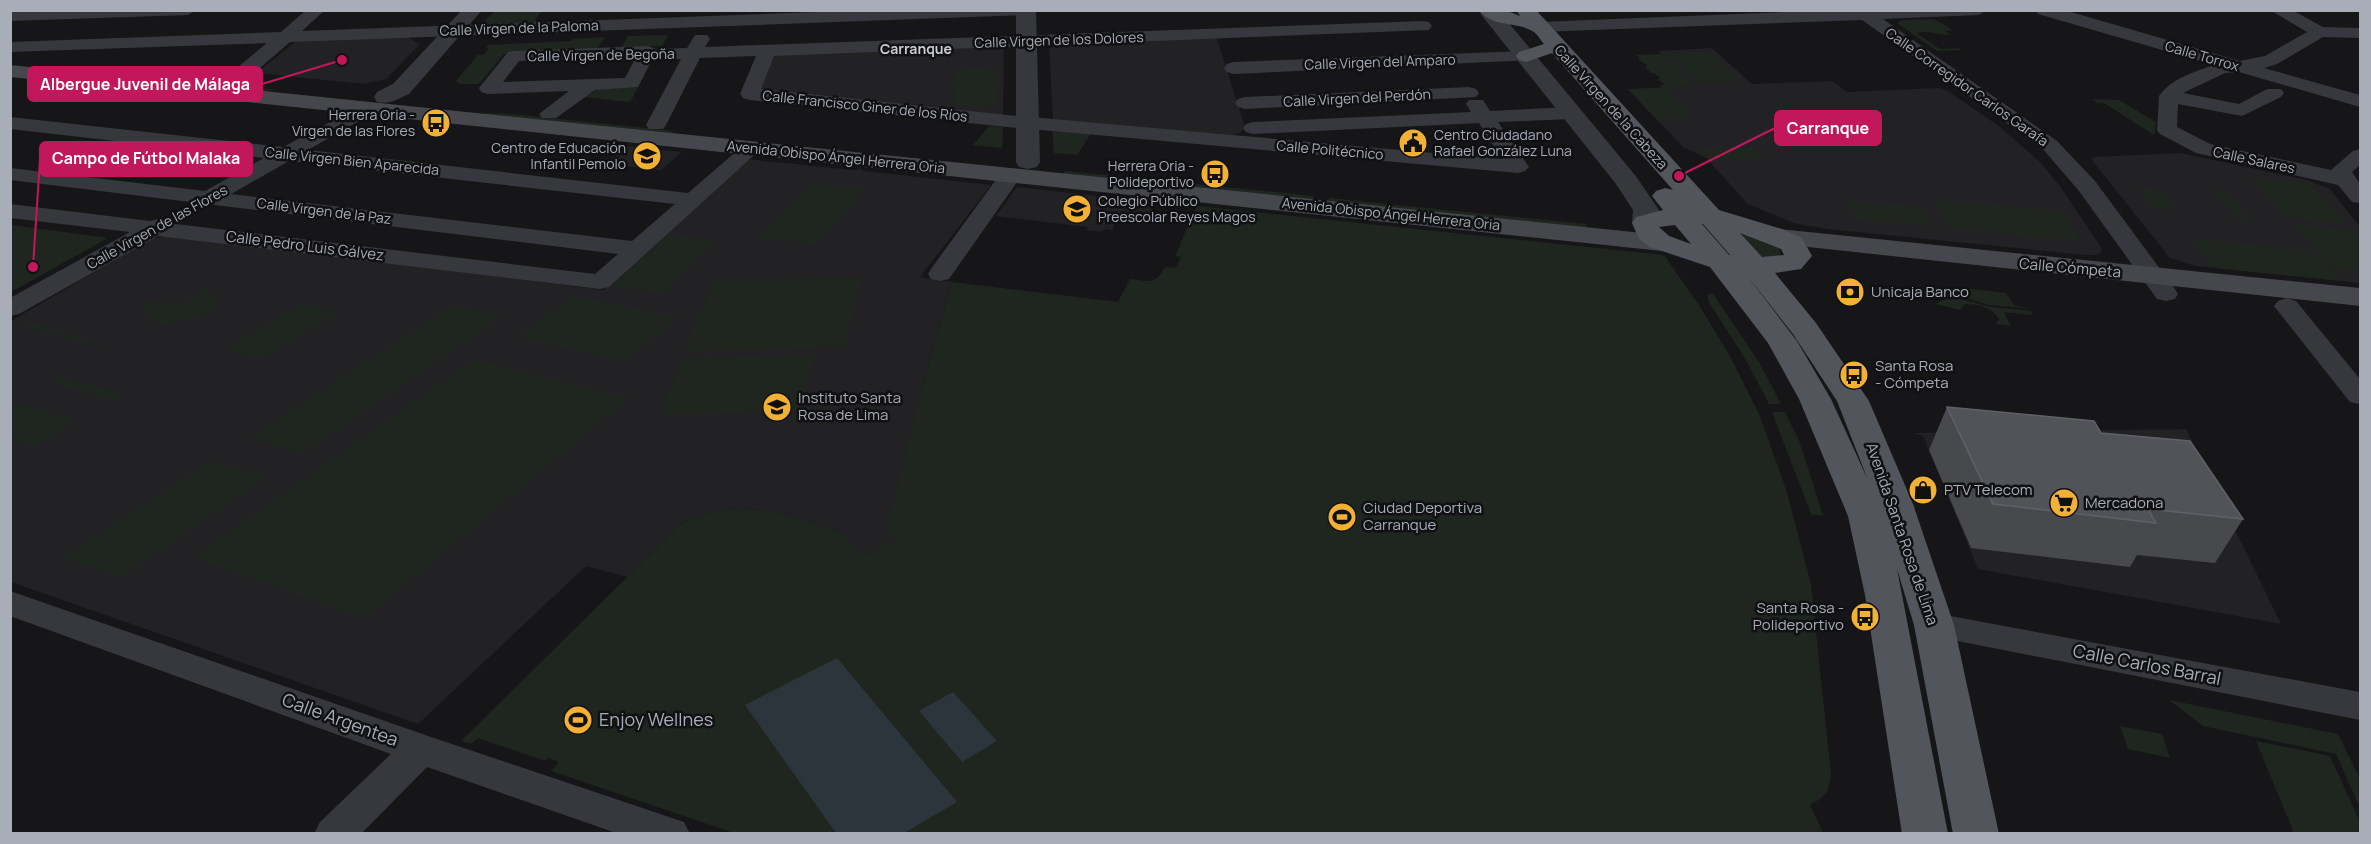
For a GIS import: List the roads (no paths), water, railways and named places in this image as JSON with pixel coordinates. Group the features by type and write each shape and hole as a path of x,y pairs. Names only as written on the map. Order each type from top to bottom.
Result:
{"main road":[{"name":"Calle Virgen de la Cabeza","path":"1521,24 1719,262"},
{"name":"Calle Virgen de la Cabeza","path":"1521,24 1712,216 1755,267"},
{"name":"Avenida Obispo Ángel Herrera Oria","path":"13,70 233,81 386,97 487,98 549,114 1019,169 1654,233"},
{"name":"Avenida Obispo Ángel Herrera Oria","path":"13,70 965,171 1019,169"},
{"path":"366,109 386,97"},
{"path":"1712,216 1779,237 1795,247 1798,256 1791,264 1755,267 1719,262 1654,233 1662,218 1712,216"},
{"name":"Calle Cómpeta","path":"1779,237 2159,284 2288,306 2361,314"},
{"name":"Calle Cómpeta","path":"1791,264 1826,261 1861,262 2361,297"},
{"name":"Avenida Santa Rosa de Lima","path":"1719,262 1741,287 1788,351 1815,399 1866,516 1887,612 1924,834"},
{"name":"Avenida Santa Rosa de Lima","path":"1755,267 1805,329 1853,401 1895,504 1934,625 1976,834"}],"street":[{"path":"10,16 188,10"},
{"path":"233,81 317,10"},
{"path":"386,97 401,88 473,10"},
{"path":"940,274 1019,169 1027,122 1027,10"},
{"name":"Calle Virgen de la Paloma","path":"10,47 625,24 714,16 1027,10"},
{"name":"Calle Politécnico","path":"1027,122 1250,135 1518,167 1413,10"},
{"name":"Calle Virgen del Amparo","path":"1233,68 1446,59 1521,24 1979,10"},
{"name":"Calle Torrox","path":"2044,10 2361,101"},
{"path":"2278,10 2320,32 2361,33"},
{"name":"Calle Corregidor Carlos Garafa","path":"1867,15 2050,145 2087,186 2159,284"},
{"path":"656,125 714,16"},
{"path":"608,53 625,24"},
{"name":"Calle Virgen de la Cabeza","path":"1521,24 1571,113 1640,198 1654,233"},
{"name":"Calle Virgen de los Dolores","path":"694,53 1423,26"},
{"path":"2274,93 2242,110 2169,96 2174,90 2206,73 2271,60 2320,32"},
{"path":"1222,33 1245,103 1250,135 1484,117 1571,113"},
{"name":"Calle Francisco Giner de los Ríos","path":"767,50 750,94 1027,122"},
{"name":"Calle Virgen de Begoña","path":"487,98 514,56 648,51 646,55 694,53"},
{"path":"487,98 516,87 631,83 646,55"},
{"path":"633,78 682,76"},
{"path":"549,114 591,84"},
{"name":"Calle Virgen del Perdón","path":"1245,103 1469,93"},
{"name":"Calle Salares","path":"2169,96 2167,130 2203,149 2354,167"},
{"name":"Calle Virgen de las Flores","path":"10,309 366,109"},
{"name":"Calle Virgen Bien Aparecida","path":"10,123 694,200"},
{"path":"638,249 752,148"},
{"path":"2354,167 2361,197"},
{"name":"Calle Virgen de la Paz","path":"10,174 638,249"},
{"name":"Calle Pedro Luis Gálvez","path":"10,211 600,282 638,249"},
{"path":"2288,306 2361,396"},
{"name":"Calle Argentea","path":"10,603 421,749 670,834"},
{"name":"Calle Carlos Barral","path":"1934,625 2361,706"},
{"path":"334,834 421,749"}],"place":[{"name":"Albergue Juvenil de Málaga","path":"342,60"},
{"name":"Herrera Oria - Virgen de las Flores","path":"436,123"},
{"name":"Centro Ciudadano Rafael González Luna","path":"1413,143"},
{"name":"Centro de Educación Infantil Pemolo","path":"647,156"},
{"name":"Herrera Oria - Polideportivo","path":"1215,174"},
{"name":"Carranque","path":"1679,176"},
{"name":"Colegio Público Preescolar Reyes Magos","path":"1077,209"},
{"name":"Campo de Fútbol Malaka","path":"33,267"},
{"name":"Unicaja Banco","path":"1850,292"},
{"name":"Santa Rosa - Cómpeta","path":"1854,375"},
{"name":"Instituto Santa Rosa de Lima","path":"777,407"},
{"name":"PTV Telecom","path":"1923,490"},
{"name":"Mercadona","path":"2064,503"},
{"name":"Ciudad Deportiva Carranque","path":"1342,517"},
{"name":"Santa Rosa - Polideportivo","path":"1865,617"},
{"name":"Enjoy Wellnes","path":"578,720"}],"district":[{"name":"Carranque","path":"916,49"}]}
